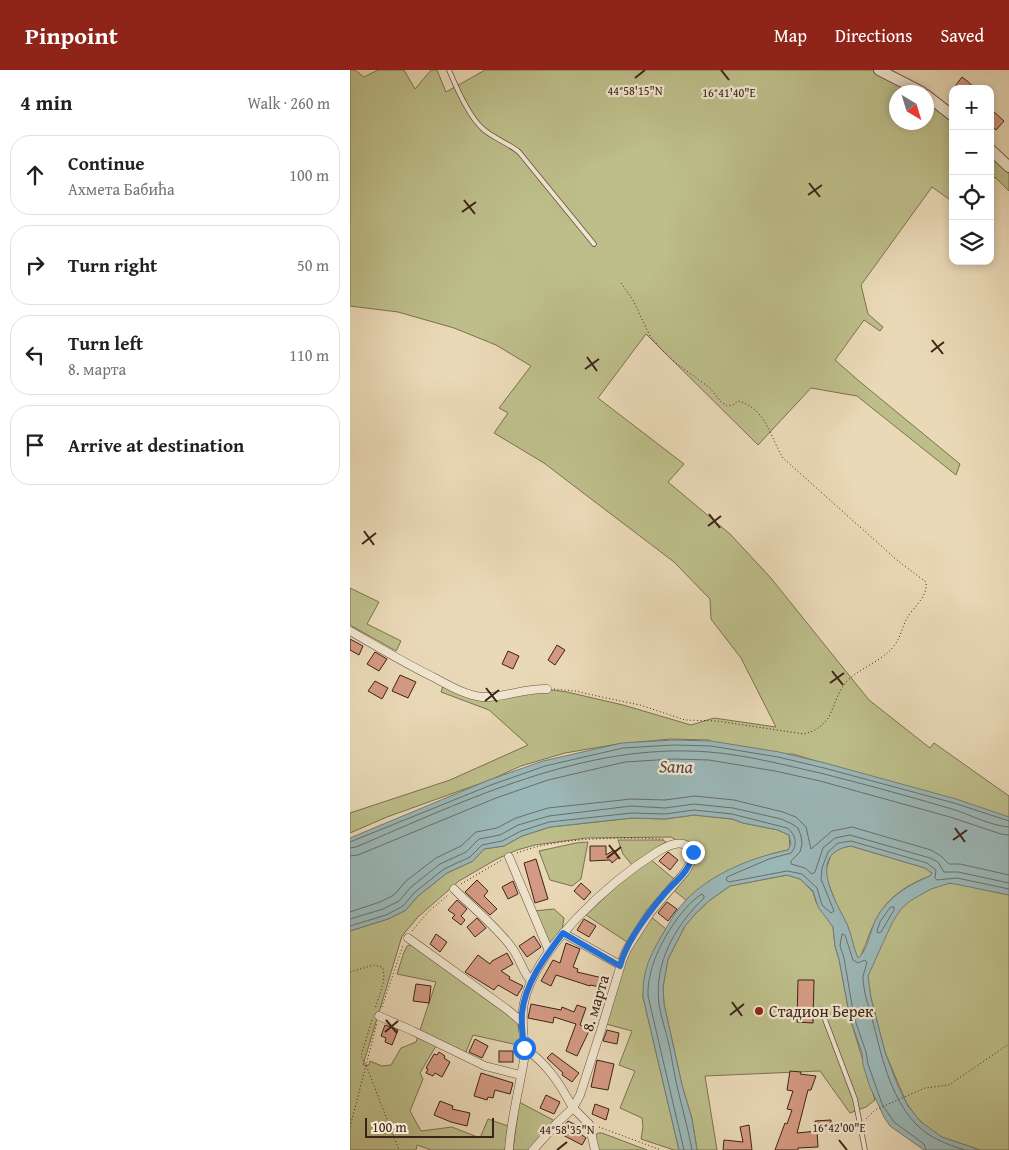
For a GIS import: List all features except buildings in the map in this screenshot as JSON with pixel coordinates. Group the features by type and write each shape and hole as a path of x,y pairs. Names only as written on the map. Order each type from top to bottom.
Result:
{"street":[{"path":"878,70 908,85"},
{"path":"934,101 949,113"},
{"path":"994,153 1009,167"},
{"path":"350,631 464,693 482,697 535,688 547,689"},
{"path":"509,1150 511,1122 524,1048 522,1022 524,1002 532,981 563,933 598,899 634,867 662,849 676,843"},
{"name":"8. марта","path":"573,1108 580,1095 620,966 636,932 692,862 693,852 691,849 688,846 676,843"},
{"path":"509,857 550,951"},
{"path":"454,889 507,942 519,959 523,971 532,981"},
{"path":"563,933 620,966"},
{"path":"408,938 522,1022"},
{"path":"379,1016 485,1066 520,1075"},
{"path":"524,1048 543,1063 560,1085 573,1108 589,1124 595,1150"},
{"path":"533,1150 573,1108"}],"lane":[{"path":"449,70 466,105 482,128 509,143 519,152 594,244"},
{"path":"822,1009 855,1099 865,1150"}],"path":[{"path":"547,689 575,691 611,699 685,720 716,721 804,734 814,732 827,721 841,691 848,681 893,647 899,640 907,618 922,599 926,588 926,582 921,577 891,554 783,458 776,448 767,422 748,403 738,401 733,406 727,406 721,402 710,388 672,360 660,348 650,336 636,305 621,283"},
{"path":"350,1128 379,1016 401,950 428,912 454,889 488,867 509,857 526,850 559,843 610,838 665,839 676,843"},
{"path":"350,972 378,965 384,971 361,1056 399,1150"},
{"path":"862,1134 865,1120 875,1110 925,1088 949,1084 1009,1044"},
{"path":"589,1124 661,1150"}],"green space":[{"path":"350,70 355,70 364,77 378,70 404,70 415,89 431,70 437,70 446,92 485,70 873,70 902,85 889,85 889,130 934,130 934,106 949,118 949,199 932,187 861,285 868,314 883,327 880,331 864,320 835,360 960,464 956,475 857,396 811,388 758,445 646,334 598,398 684,464 668,482 730,534 770,577 869,700 930,748 934,743 1009,796 1009,820 793,754 733,756 709,740 670,739 618,744 565,753 521,766 490,780 387,817 350,833 350,813 450,780 528,745 489,710 441,692 443,686 476,698 545,689 623,705 691,725 714,718 776,727 741,658 711,619 710,599 674,562 544,463 494,433 508,413 499,408 531,366 496,345 454,328 398,312 350,306"},
{"path":"994,159 1009,173 1009,191 995,177"},
{"path":"350,588 379,602 367,624 401,641 396,651 350,625"},
{"path":"694,815 732,819 778,830 789,835 790,848 747,863 722,875 686,900 672,889 688,874 695,862 696,856 690,843 678,841 671,837 586,838 535,845 517,850 495,860 459,881 418,917 402,936 363,1065 369,1065 370,1061 382,1066 391,1065 401,1048 416,1042 436,982 397,974 404,952 407,946 411,945 516,1019 522,1046 473,1035 463,1059 436,1046 420,1073 423,1079 410,1111 421,1131 452,1127 480,1138 488,1119 508,1126 505,1150 431,1150 417,1145 416,1150 350,1150 350,931 388,919 406,910 418,896 447,873 473,861 484,849 504,846 522,836 550,827 632,818 665,819"},
{"path":"618,840 663,840 666,842 665,845 632,865 623,854"},
{"path":"588,842 581,879 572,886 550,880 539,851"},
{"path":"851,846 925,868 932,873 930,876 906,887 892,898 874,924 860,957 857,958 847,924 841,916 826,877 826,870 831,855 840,848"},
{"path":"650,859 674,879 646,913 627,942 586,915 637,867"},
{"path":"787,875 800,879 813,892 816,902 833,927 835,946 850,1018 875,1100 866,1107 850,1113 820,1071 705,1076 717,1150 697,1150 692,1119 682,1085 664,1004 663,987 668,959 685,926 710,900 730,886"},
{"path":"956,883 1009,895 1009,1150 980,1150 942,1137 917,1118 906,1102 885,1052 871,998 866,965 882,920 931,884"},
{"path":"554,909 564,918 562,930 551,945 548,944 534,911"},
{"path":"650,916 666,929 650,961 645,978 643,997 679,1150 641,1139 642,1118 620,1108 635,1071 619,1065 632,1031 606,1024 625,960"},
{"path":"519,1102 555,1121 530,1150 513,1150"},
{"path":"598,1133 647,1150 597,1150 595,1136"}],"water":[{"name":"Sana","path":"673,740 711,741 779,752 956,799 1009,817 1009,895 950,883 931,889 910,901 901,909 892,923 868,976 871,998 885,1052 908,1106 921,1122 942,1137 980,1150 924,1150 890,1126 870,1087 863,1065 862,1053 850,1018 835,946 833,927 818,907 813,891 800,879 787,875 730,886 710,900 685,926 668,959 663,987 664,1004 682,1085 692,1119 697,1150 679,1150 643,997 643,982 646,968 655,947 674,915 696,890 720,874 747,862 788,850 791,844 789,835 778,830 732,819 694,815 665,819 632,818 550,827 522,836 504,846 484,849 473,861 447,873 418,896 406,910 388,919 350,931 350,838 489,780 543,761 622,743","holes":["851,846 925,868 932,873 930,876 914,883 886,904 876,919 864,950 858,958 849,928 831,891 827,867 830,858 837,850"]}],"place":[{"name":"Стадион Берек","path":"759,1011"}],"route":[{"path":"524,1048 522,1012 527,992 535,973 563,933 613,960 620,966 636,932 685,872 692,862 693,852"}]}
